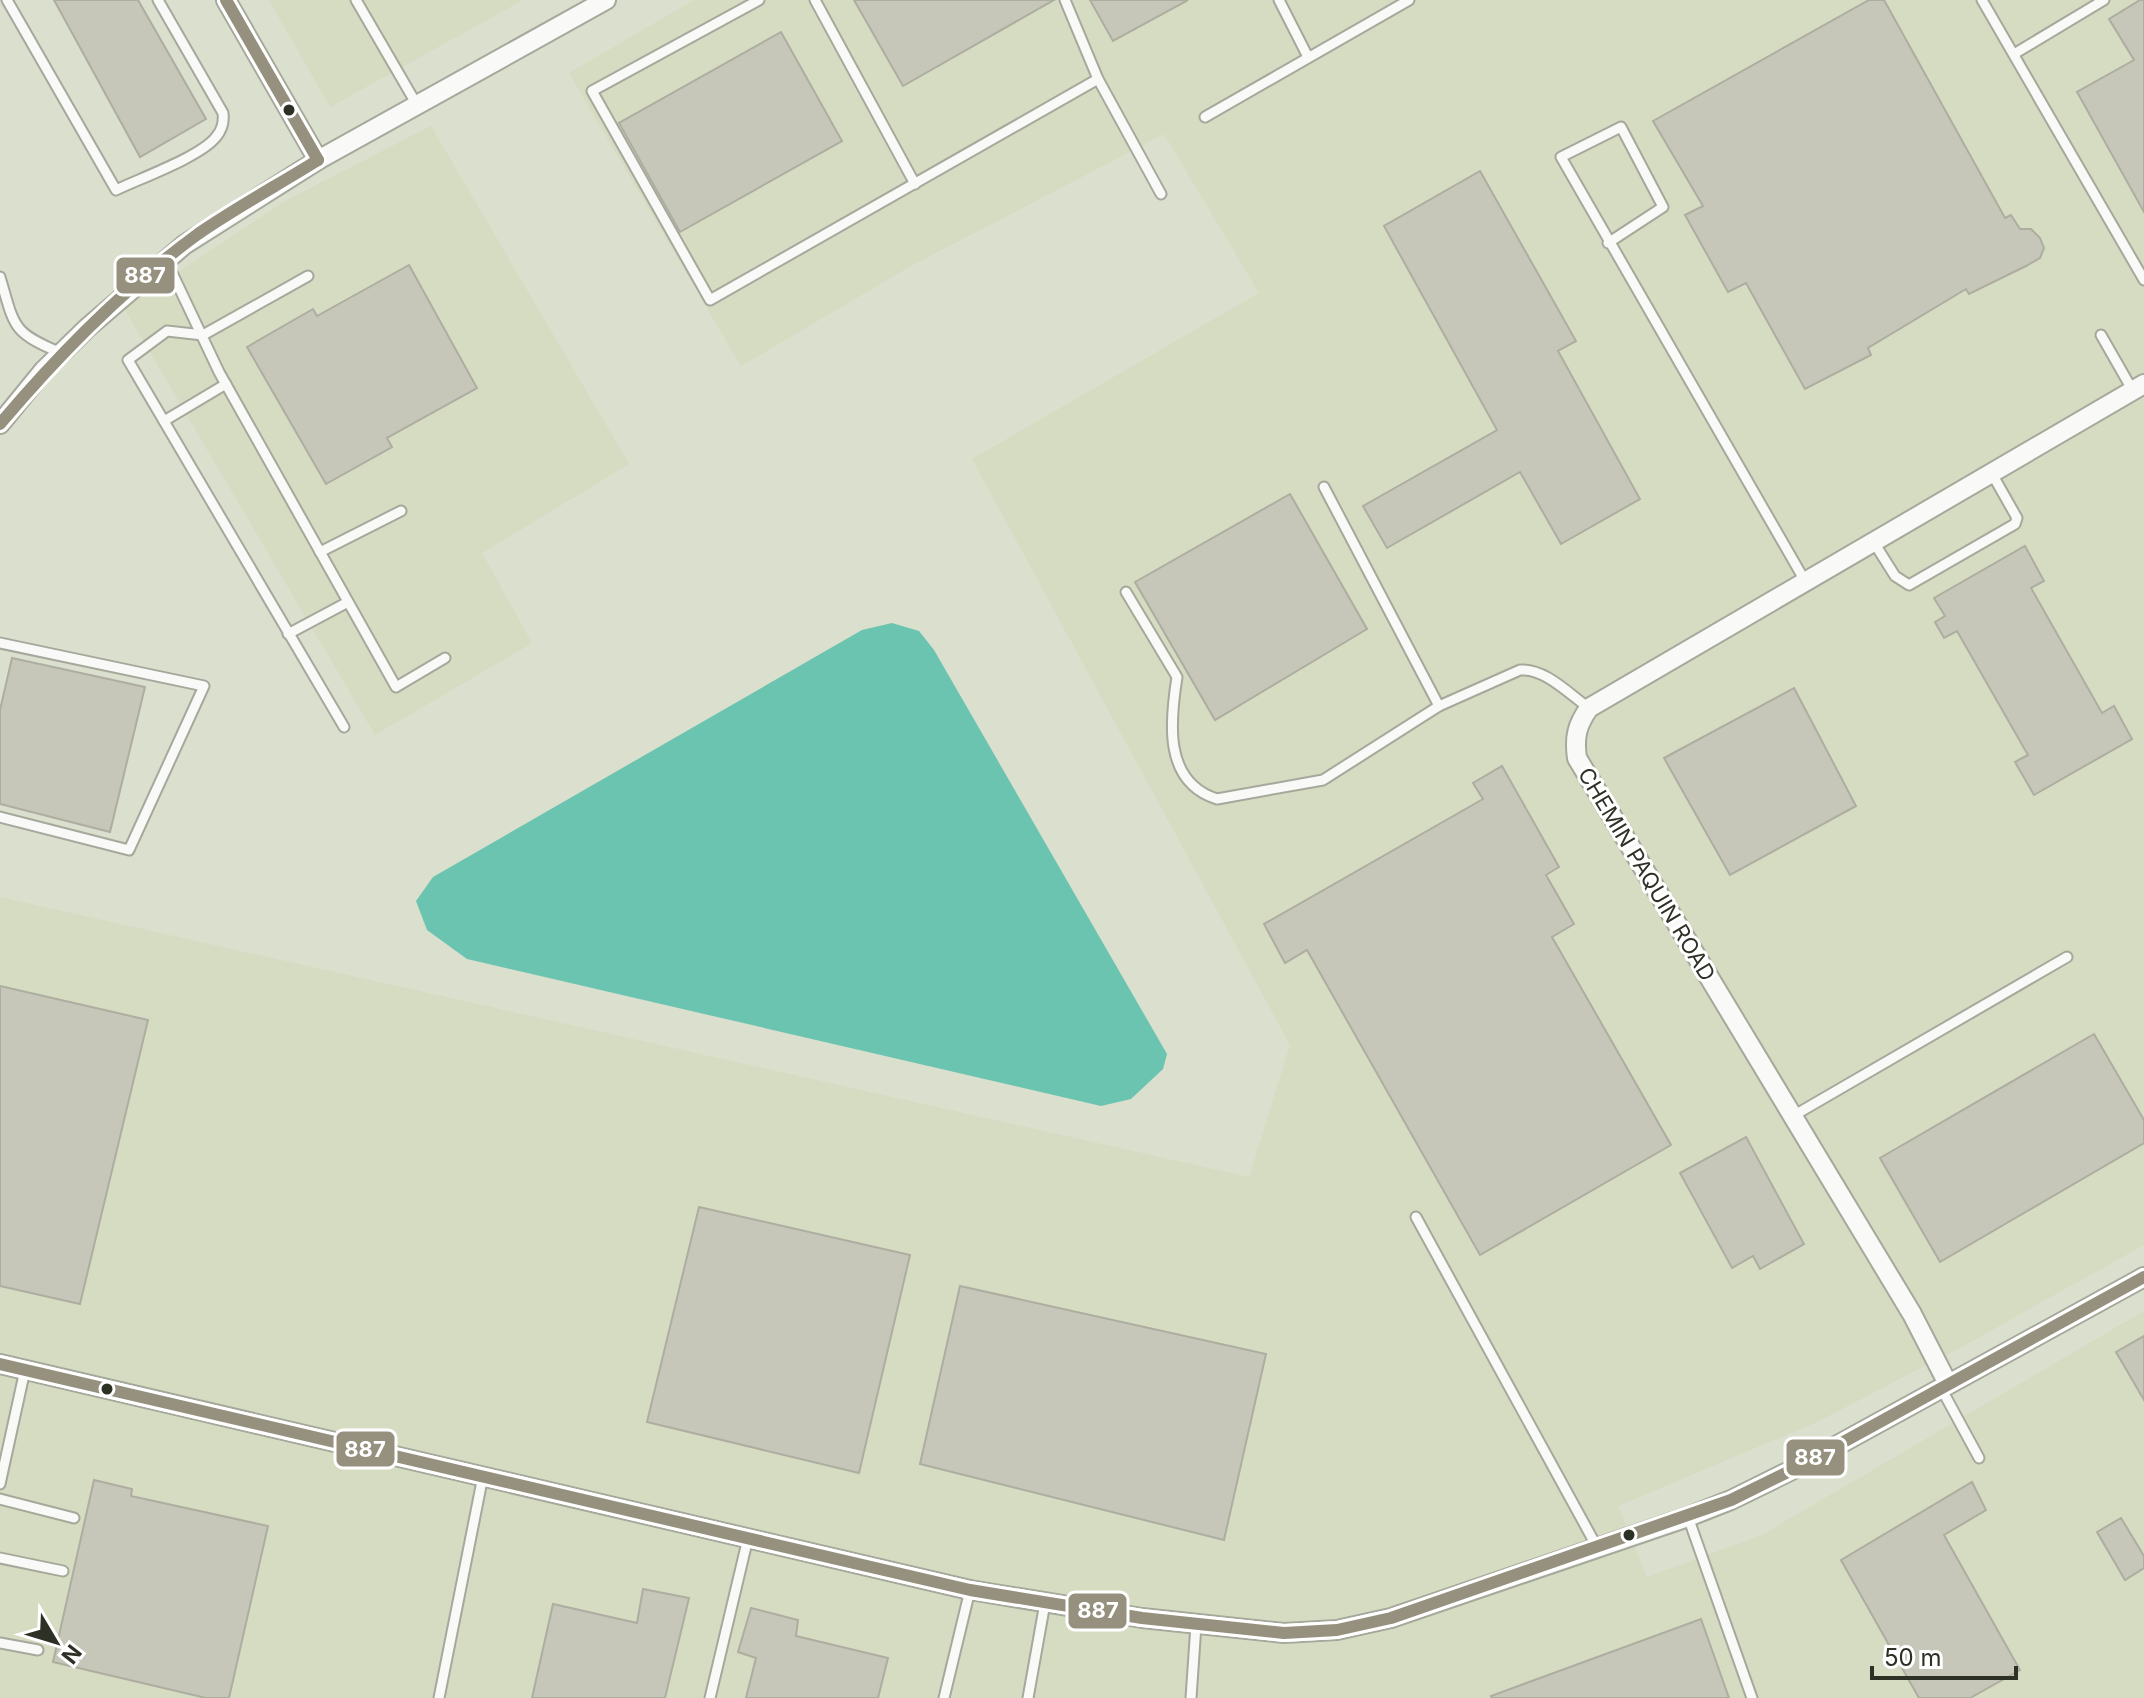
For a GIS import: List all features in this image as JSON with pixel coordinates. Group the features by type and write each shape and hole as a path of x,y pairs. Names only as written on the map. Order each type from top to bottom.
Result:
{"street":[{"path":"226,0 318,160"},
{"path":"0,424 61,353 184,245 318,160 606,0"},
{"path":"1589,708 2138,387"},
{"name":"CHEMIN PAQUIN ROAD","path":"1589,708 1578,722 1574,740 1577,758 1912,1314 1944,1386"},
{"path":"0,1364 970,1590 1196,1625 1284,1633 1337,1630 1391,1618 1731,1500 1796,1468 2144,1277"}],"lane":[{"path":"7,0 116,190 204,148 218,135 224,121 223,113 158,0"},
{"path":"356,0 417,105"},
{"path":"759,0 592,91 710,300 1098,79"},
{"path":"815,0 915,184"},
{"path":"1065,0 1098,79 1161,194"},
{"path":"1279,0 1308,57"},
{"path":"1205,117 1409,0"},
{"path":"1982,0 2144,280"},
{"path":"2014,54 2104,0"},
{"path":"1608,243 1663,207 1621,127 1561,157 1608,243 1805,581"},
{"path":"166,260 226,384 396,687 445,658"},
{"path":"308,276 203,335 167,331 128,360 344,727"},
{"path":"0,277 15,326 34,342 61,353"},
{"path":"2101,335 2138,387"},
{"path":"164,421 226,384"},
{"path":"1873,541 1895,576 1909,585 2015,524 2017,518 1991,472"},
{"path":"1324,487 1439,706"},
{"path":"320,552 401,511"},
{"path":"1126,592 1177,677 1170,719 1179,764 1203,795 1217,799 1323,780 1439,706 1520,670 1531,670 1589,708"},
{"path":"288,634 348,602"},
{"path":"0,643 204,686 129,850 0,817"},
{"path":"1793,1116 2067,957"},
{"path":"1416,1217 1597,1547"},
{"path":"0,1484 25,1370"},
{"path":"1944,1386 1979,1458"},
{"path":"439,1698 483,1476"},
{"path":"0,1499 74,1518"},
{"path":"1688,1517 1752,1698"},
{"path":"710,1698 748,1538"},
{"path":"0,1558 63,1571"},
{"path":"944,1698 970,1590"},
{"path":"1028,1698 1045,1603"},
{"path":"1191,1698 1196,1625"},
{"path":"0,1643 38,1650"}],"shaded area":[{"path":"269,0 523,0 330,107"},
{"path":"694,0 2144,0 2144,1245 1965,1345 1817,1422 1618,1506 1647,1577 1762,1535 2144,1311 2144,1698 0,1698 0,897 1249,1177 1290,1045 972,459 1259,293 1164,134 909,267 741,366 569,73"},
{"path":"431,126 629,464 482,553 532,643 375,735 124,308 285,201"}],"water":[{"path":"892,623 919,631 934,650 1167,1054 1163,1069 1131,1099 1101,1106 467,959 427,930 416,901 433,877 862,630"}],"building":[{"path":"54,0 138,0 206,119 140,157"},
{"path":"854,0 1054,0 903,86"},
{"path":"1090,0 1188,0 1113,41"},
{"path":"1869,0 1884,0 2005,218 2011,215 2020,229 2031,229 2044,248 2040,258 1969,294 1966,289 1868,348 1871,355 1805,389 1746,283 1728,292 1685,215 1703,206 1653,121"},
{"path":"2144,0 2144,212 2077,92 2134,60 2109,19"},
{"path":"781,32 842,141 680,232 619,123"},
{"path":"1480,171 1576,341 1558,351 1640,499 1561,544 1520,472 1387,548 1363,506 1497,430 1384,226"},
{"path":"409,265 477,388 387,438 392,447 326,484 247,347 313,309 317,316"},
{"path":"1290,494 1367,629 1215,720 1135,582"},
{"path":"2025,546 2044,581 2031,588 2102,713 2114,706 2132,739 2034,795 2015,762 2028,755 1957,631 1944,638 1935,622 1945,616 1934,598"},
{"path":"12,658 145,687 110,832 0,804 0,710"},
{"path":"1794,688 1856,806 1730,875 1664,758"},
{"path":"1502,766 1559,867 1546,875 1574,924 1552,937 1671,1145 1480,1255 1307,950 1285,963 1264,924 1483,799 1473,783"},
{"path":"0,986 148,1020 80,1304 0,1286"},
{"path":"2094,1034 2144,1120 2144,1143 1940,1262 1880,1158"},
{"path":"1746,1137 1804,1244 1760,1269 1753,1256 1732,1268 1680,1173"},
{"path":"699,1207 910,1255 859,1473 647,1422"},
{"path":"960,1286 1266,1354 1224,1540 920,1464"},
{"path":"2144,1336 2144,1400 2116,1352"},
{"path":"94,1480 132,1489 131,1496 268,1526 229,1698 206,1698 53,1662"},
{"path":"1972,1482 1986,1510 1944,1535 2020,1670 1970,1698 1919,1698 1841,1560"},
{"path":"2121,1518 2144,1556 2144,1568 2125,1580 2097,1532"},
{"path":"643,1589 689,1598 665,1698 532,1698 553,1604 637,1623"},
{"path":"751,1608 798,1620 796,1636 888,1658 878,1698 746,1698 756,1658 738,1652"},
{"path":"1701,1619 1729,1698 1491,1696"}],"transit line":[{"name":"887","path":"226,0 318,160"},
{"name":"887","path":"0,424 69,347 144,277 198,234 318,160"},
{"name":"887","path":"0,1364 970,1590 1142,1618 1284,1633 1337,1630 1391,1618 1731,1500 1796,1468 2144,1277"}]}
